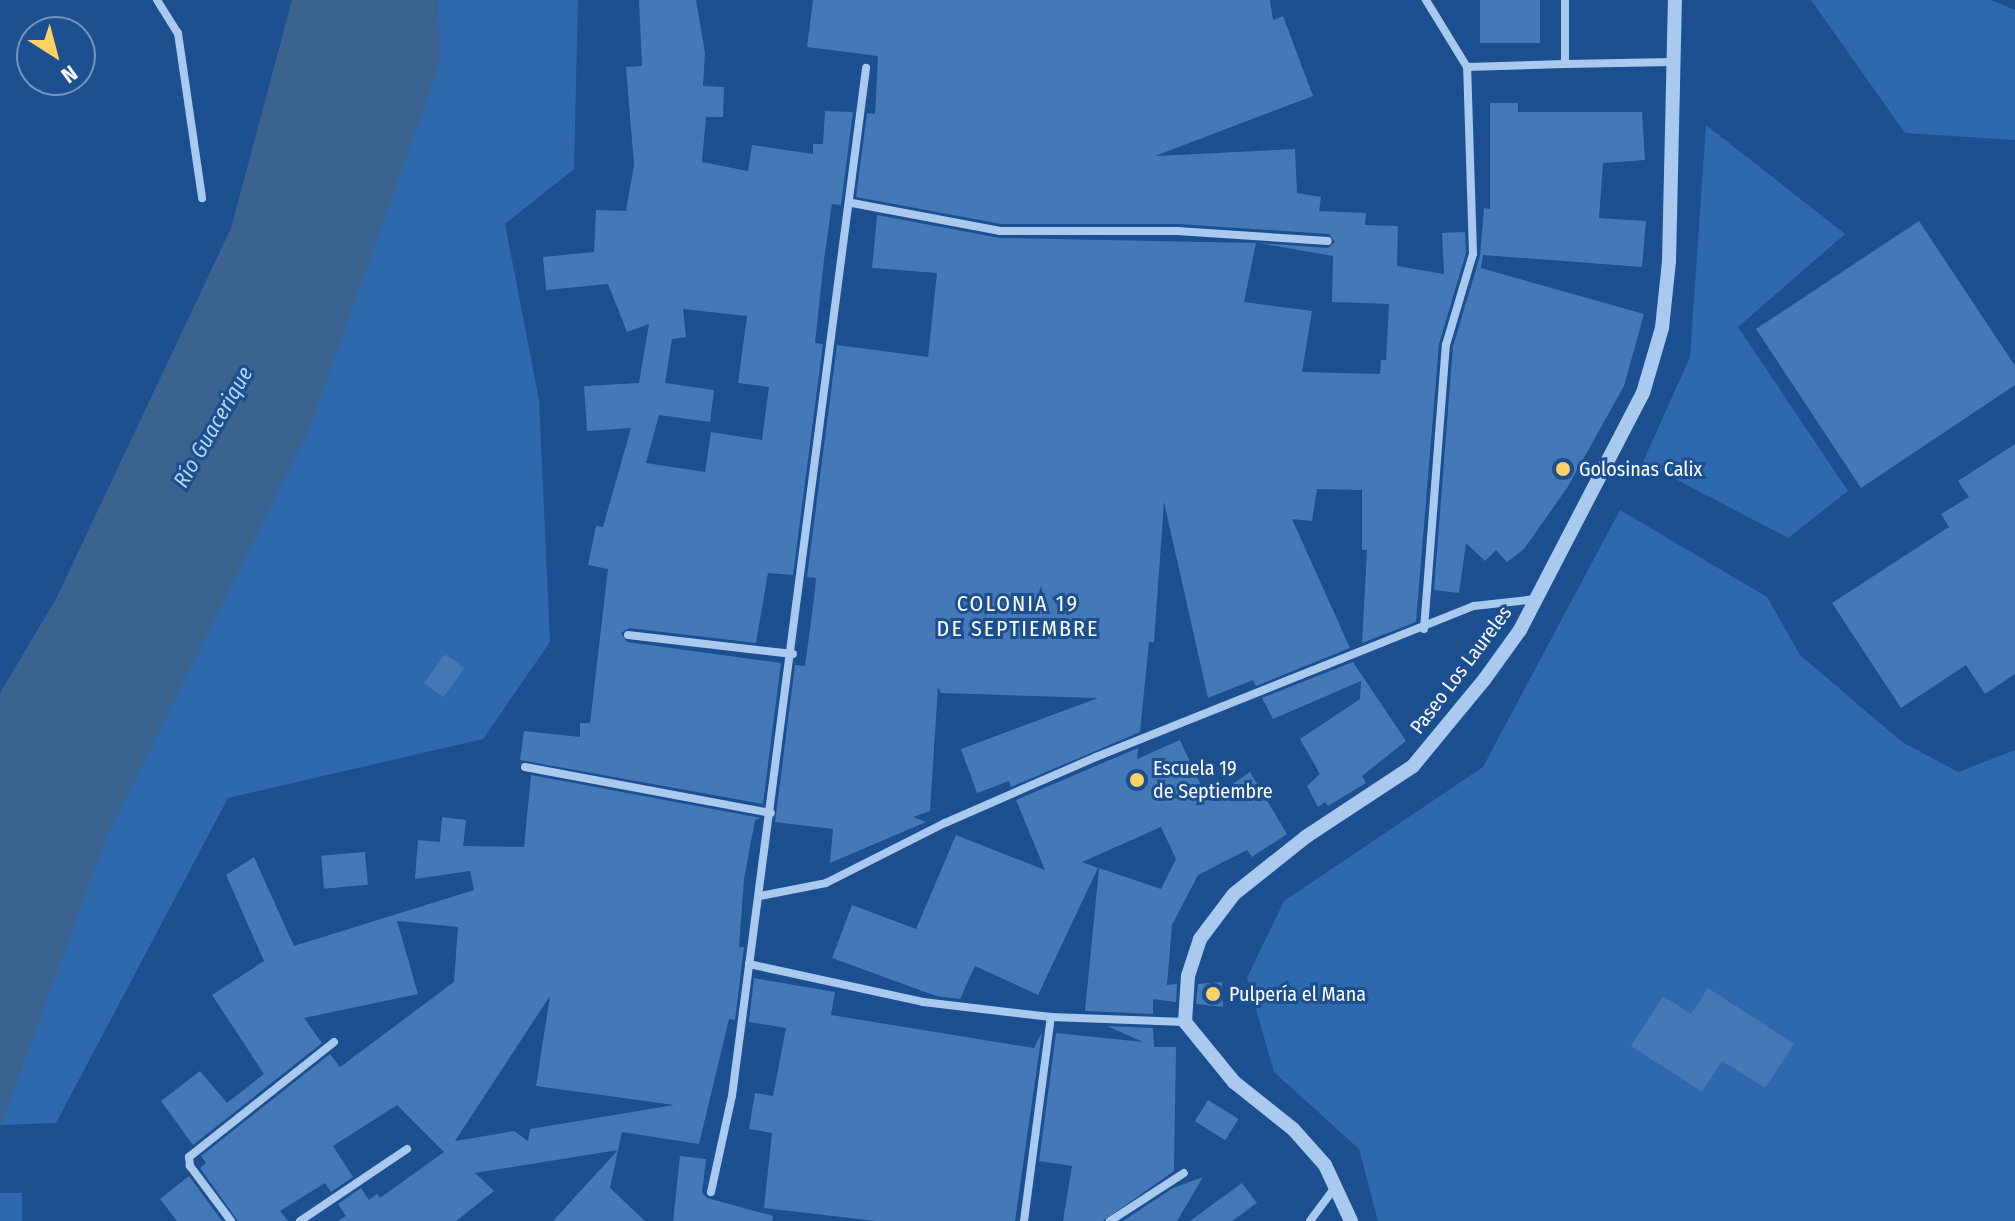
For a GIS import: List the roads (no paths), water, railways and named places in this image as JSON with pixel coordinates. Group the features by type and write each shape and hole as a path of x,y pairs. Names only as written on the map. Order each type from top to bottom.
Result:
{"street":[{"path":"157,0 178,33 202,198"},
{"path":"1424,629 1446,345 1473,254 1467,67 1426,0"},
{"path":"1565,0 1565,64"},
{"name":"Paseo Los Laureles","path":"1185,1022 1188,976 1215,914 1307,836 1413,766 1484,680 1537,599 1643,393 1662,328 1675,147 1675,0"},
{"path":"1467,67 1673,62"},
{"path":"711,1192 732,1096 760,896 852,203 866,68"},
{"path":"852,203 1000,231 1177,231 1328,241"},
{"path":"760,896 826,883 1096,757 1424,629 1474,606 1537,599"},
{"path":"628,635 793,654"},
{"path":"525,767 771,813"},
{"path":"749,964 923,1002 1051,1017 1185,1022 1208,1056 1293,1129 1337,1185 1351,1221"},
{"path":"1024,1221 1051,1017"},
{"path":"231,1221 190,1166 189,1157 334,1042"},
{"path":"300,1221 407,1149"},
{"path":"1110,1221 1184,1173"},
{"path":"1310,1221 1337,1185"}],"water":[{"name":"Río Guacerique","path":"292,0 438,0 440,62 310,426 106,837 0,1127 0,693 56,599 231,228"}],"place":[{"name":"Golosinas Calix","path":"1563,469"},
{"name":"Escuela 19 de Septiembre","path":"1137,780"},
{"name":"Pulpería el Mana","path":"1213,994"}],"district":[{"name":"COLONIA 19 DE SEPTIEMBRE","path":"1018,616"}]}
